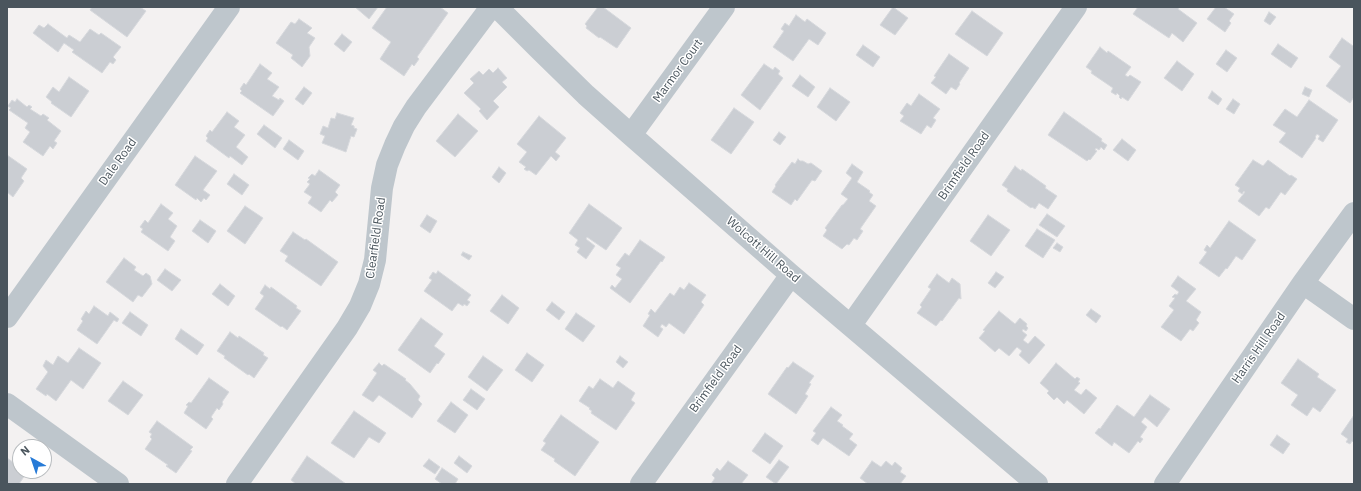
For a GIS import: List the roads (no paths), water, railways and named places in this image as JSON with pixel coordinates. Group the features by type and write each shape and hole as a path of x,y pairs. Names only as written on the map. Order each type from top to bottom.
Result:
{"street":[{"name":"Dale Road","path":"7,317 229,7"},
{"name":"Clearfield Road","path":"237,484 347,328 360,306 369,284 375,260 382,188 387,165 395,145 404,126 416,107 491,7"},
{"name":"Wolcott Hill Road","path":"497,7 581,90 631,135 792,275 1037,484"},
{"name":"Marmor Court","path":"631,135 724,7"},
{"name":"Brimfield Road","path":"851,325 1076,7"},
{"name":"Harris Hill Road","path":"1165,484 1354,213"},
{"name":"Brimfield Road","path":"641,484 792,275"},
{"path":"1304,283 1354,319"},
{"path":"7,404 118,484"}]}
